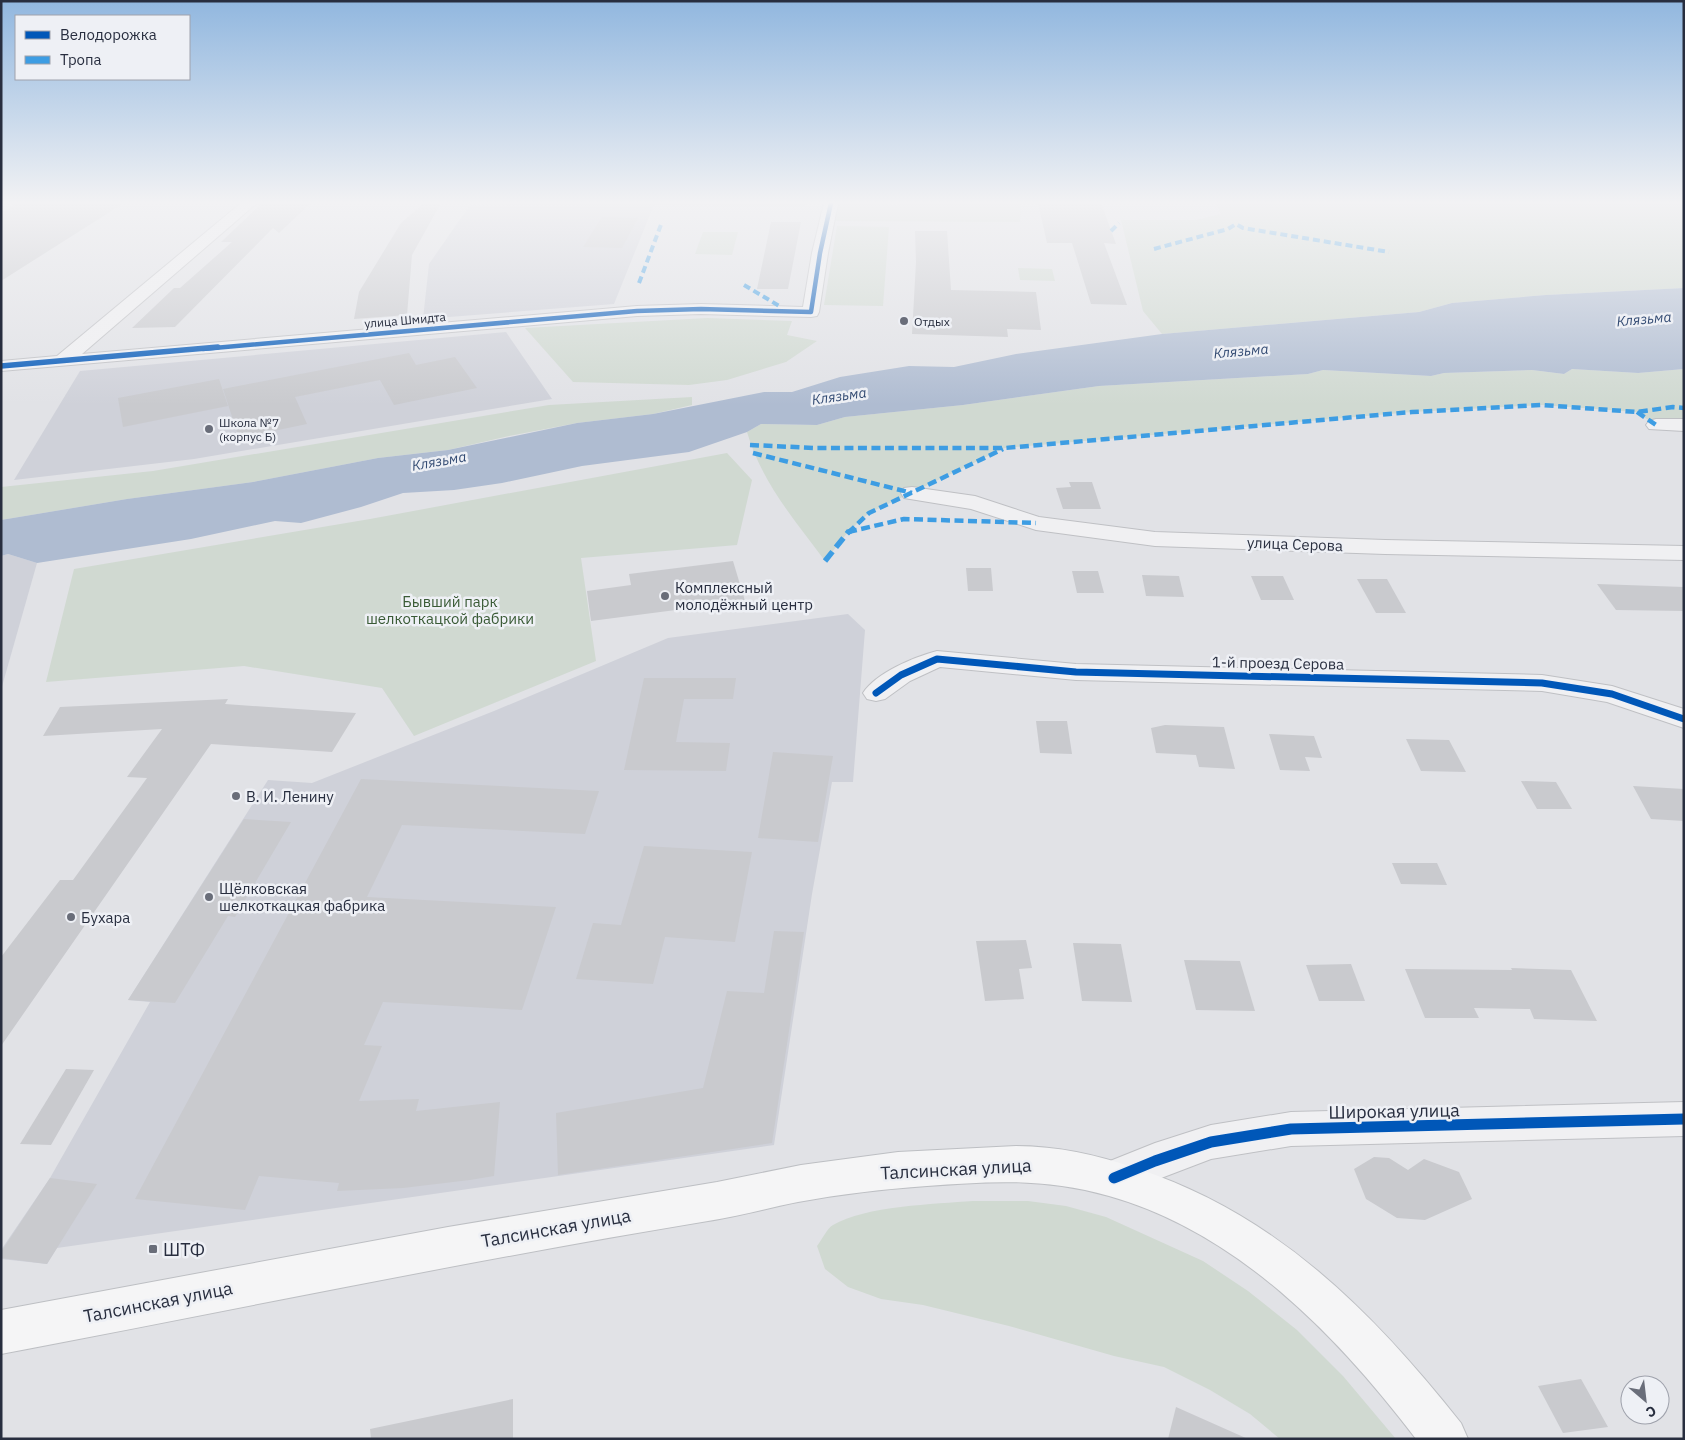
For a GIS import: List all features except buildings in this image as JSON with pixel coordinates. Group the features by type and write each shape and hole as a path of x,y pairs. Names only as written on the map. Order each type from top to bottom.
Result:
{"main road":[{"name":"Талсинская улица","path":"1,1332 626,1214 723,1200 802,1183 890,1171 988,1164 1050,1165 1114,1178 1162,1195 1215,1221 1274,1261 1327,1305 1371,1350 1420,1405 1445,1439"}],"street":[{"path":"62,361 170,270"},
{"name":"улица Шмидта","path":"1,366 637,311 701,309 811,312 818,270"},
{"path":"1656,425 1684,425"},
{"name":"улица Серова","path":"912,493 975,503 1036,523 1155,539 1684,553"},
{"name":"1-й проезд Серова","path":"876,693 901,675 937,659 1076,672 1542,683 1612,694 1684,719"},
{"name":"Широкая улица","path":"1114,1178 1155,1161 1212,1142 1291,1129 1684,1119"}],"shaded area":[{"path":"428,270 628,270 614,304 423,319"},
{"name":"Школа №7 (корпус Б)","path":"506,332 552,399 194,459 14,480 80,371"},
{"path":"8,554 37,563 1,690 1,556"},
{"path":"848,614 865,630 853,782 832,782 812,894 774,1145 57,1248 47,1264 1,1259 1,1250 50,1178 150,1002 128,1000 268,780 312,783 494,711 668,638"}],"green space":[{"path":"830,270 886,270 883,306 824,305"},
{"path":"1018,270 1052,270 1055,281 1020,280"},
{"path":"1133,270 1684,270 1684,288 1546,295 1452,303 1419,312 1162,334 1143,311"},
{"path":"707,318 792,321 787,335 817,341 786,362 727,380 689,385 573,382 525,328"},
{"path":"1572,369 1638,373 1684,369 1684,425 1656,425 1636,412 1542,405 1412,412 1005,448 869,513 848,532 825,561 770,484 753,450 747,432 761,424 817,425 845,417 963,405 1099,386 1308,374 1323,370 1431,376 1444,373 1532,370 1564,374"},
{"path":"692,397 692,405 653,414 577,423 448,450 378,458 253,482 127,499 1,520 1,487 153,471 549,405"},
{"name":"Бывший парк шелкоткацкой фабрики","path":"727,453 752,480 737,545 581,558 596,661 414,736 382,688 244,666 46,682 74,569 370,519"},
{"path":"973,1201 1028,1201 1066,1206 1106,1217 1203,1261 1248,1291 1297,1330 1343,1376 1396,1439 1280,1439 1250,1414 1210,1390 1164,1367 1114,1356 1009,1326 923,1305 881,1299 848,1287 825,1269 817,1246 833,1225 863,1214 881,1210"}],"water":[{"name":"Клязьма","path":"1684,288 1684,369 1638,373 1572,369 1564,374 1532,370 1444,373 1431,376 1323,370 1308,374 1099,386 963,405 845,417 817,425 761,424 747,432 689,452 582,466 502,483 454,490 403,493 361,507 301,523 275,521 191,539 37,563 8,554 1,556 1,520 127,499 253,482 378,458 448,450 577,423 653,414 764,392 792,392 840,377 909,366 954,367 1016,354 1162,334 1419,312 1452,303 1546,295"}],"marked path":[{"path":"639,283 644,270"},
{"path":"744,285 781,307"},
{"path":"750,445 815,448 1005,448 1412,412 1542,405 1637,412 1673,407 1684,408"},
{"path":"1637,412 1656,425"},
{"path":"825,561 848,532 869,513 1003,449"},
{"path":"753,453 912,493"},
{"path":"848,532 904,519 1036,523"}],"cycle path":[{"path":"1,366 637,311 701,309 811,312 817,270"},
{"path":"876,693 901,675 937,659 1076,672 1542,683 1612,694 1684,719"},
{"path":"1114,1178 1155,1161 1211,1142 1291,1129 1684,1119"}],"place":[{"name":"Отдых","path":"904,321"},
{"name":"Школа №7 (корпус Б)","path":"209,429"},
{"name":"Комплексный молодёжный центр","path":"665,596"},
{"name":"В. И. Ленину","path":"236,796"},
{"name":"Щёлковская шелкоткацкая фабрика","path":"209,897"},
{"name":"Бухара","path":"71,917"},
{"name":"ШТФ","path":"153,1249"}]}
